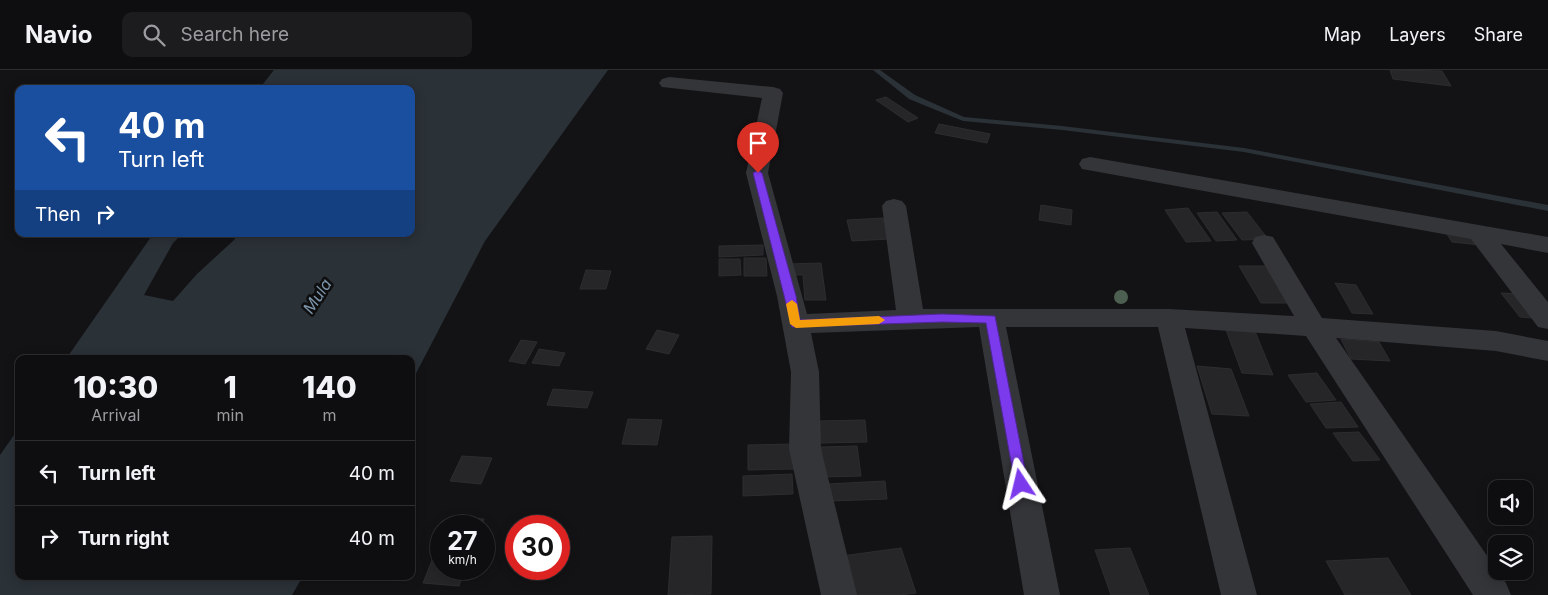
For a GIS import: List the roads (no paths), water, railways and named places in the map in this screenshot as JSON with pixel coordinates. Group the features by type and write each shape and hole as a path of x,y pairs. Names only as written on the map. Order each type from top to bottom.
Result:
{"street":[{"path":"669,83 773,93 758,173 796,324 805,372 805,449 839,595"},
{"path":"1090,164 1548,245"},
{"path":"894,206 911,319"},
{"path":"1478,232 1548,320"},
{"path":"1264,243 1314,327 1494,595"},
{"path":"796,324 911,319 1168,318 1496,341 1548,351"},
{"path":"1168,318 1239,595"},
{"path":"991,319 1042,595"}],"water":[{"name":"Mula","path":"274,70 608,70 485,241 415,375 415,355 69,355 151,237 179,237 173,243 144,295 173,301 197,274 236,237 415,237 415,85 262,85"},
{"path":"15,434 15,580 301,580 292,595 0,595 0,455"}],"waterway":[{"path":"876,70 912,97 963,119 1062,128 1244,150 1548,208"}]}
